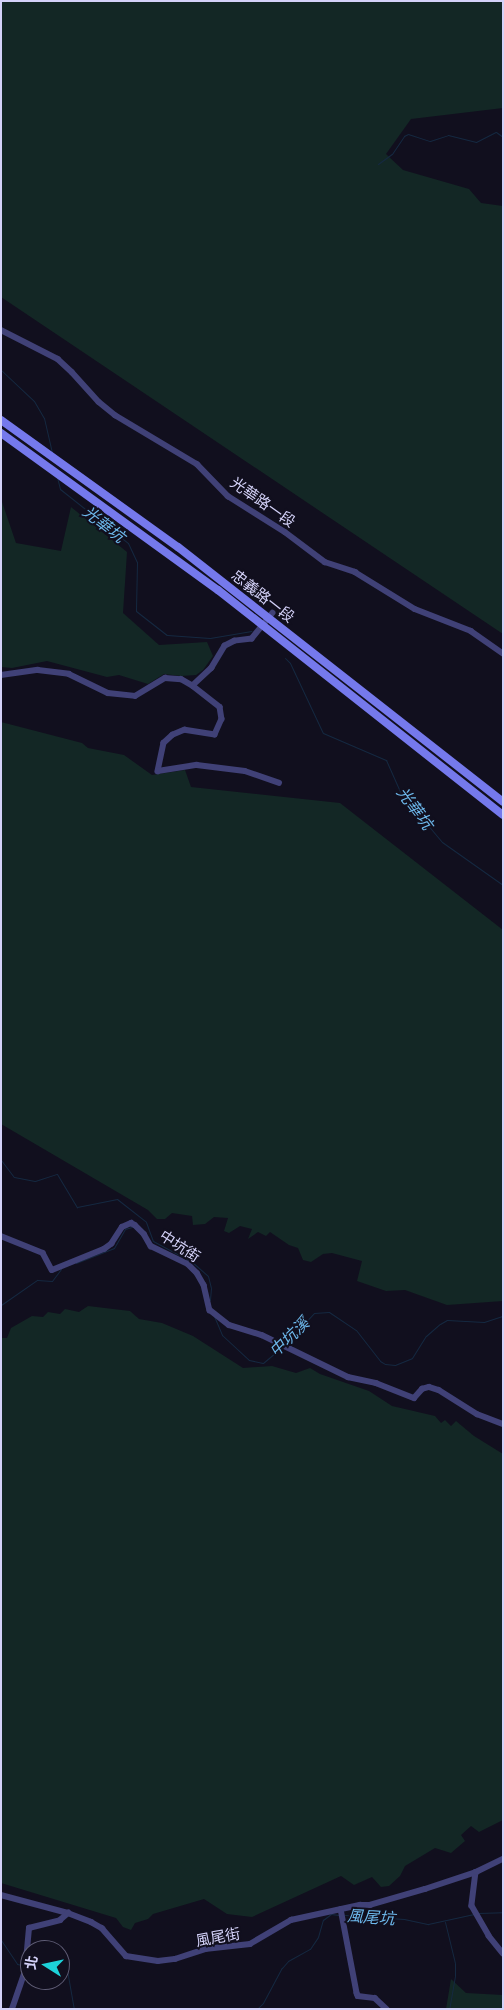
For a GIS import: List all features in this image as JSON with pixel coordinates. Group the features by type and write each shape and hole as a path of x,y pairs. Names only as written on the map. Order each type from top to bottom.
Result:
{"main road":[{"name":"忠義路一段","path":"1,420 74,472 91,481 271,616 503,802"},
{"name":"忠義路一段","path":"1,433 69,481 82,494 203,579 395,734 503,815"},
{"path":"82,494 91,481"},
{"path":"395,734 405,722"}],"street":[{"name":"光華路一段","path":"1,330 58,359 99,402 115,415 197,464 228,496 285,532 325,562 355,572 414,608 471,631 503,653"},
{"path":"193,686 212,668 225,646 235,641 252,639 271,616"},
{"path":"1,675 38,670 69,674 108,692 135,696 165,678 181,679 220,707 222,718 216,735 185,730 173,735 164,743 158,771 197,765 245,771 279,783"},
{"name":"中坑街","path":"1,1236 43,1253 52,1270 104,1249 111,1244 122,1227 131,1223 136,1226 151,1246 188,1264 197,1272 204,1285 212,1311 235,1328 262,1335 348,1377 376,1384 414,1398 422,1390 429,1388 439,1390 476,1414 503,1424"},
{"name":"風尾街","path":"1,1895 68,1913 102,1928 126,1956 158,1961 175,1959 205,1949 250,1944 291,1920 342,1913 476,1872 503,1859"},
{"path":"476,1872 472,1906 503,1953"},
{"path":"12,2009 26,1966 29,1928 60,1920 68,1913"},
{"path":"342,1913 358,1996 375,1998 386,2009"}],"green space":[{"path":"1,1 503,1 503,108 411,119 386,154 403,170 469,189 481,203 503,206 503,634 1,297"},
{"path":"1,499 16,543 61,551 71,507 127,552 123,613 159,645 207,642 213,656 203,670 196,675 164,674 148,684 119,675 107,677 47,661 12,668 1,667"},
{"path":"1,722 82,743 88,748 124,755 152,775 185,770 191,787 340,803 503,930 503,1301 447,1305 405,1290 386,1291 357,1281 362,1261 332,1253 323,1254 311,1262 303,1260 298,1248 289,1245 270,1232 266,1236 258,1232 248,1239 252,1229 240,1226 229,1233 224,1231 228,1218 214,1217 205,1224 193,1225 192,1216 172,1213 165,1219 157,1219 148,1210 1,1124"},
{"path":"88,1306 130,1311 139,1319 162,1323 193,1336 243,1368 272,1366 296,1373 310,1368 320,1374 369,1391 392,1406 435,1416 441,1423 445,1420 451,1426 456,1421 474,1436 503,1454 503,1820 479,1832 471,1826 461,1835 465,1841 451,1853 435,1848 405,1866 400,1876 389,1886 381,1887 372,1877 354,1885 341,1876 252,1917 227,1914 204,1899 153,1914 148,1919 135,1923 131,1930 123,1927 116,1918 1,1883 1,1338 7,1338 11,1328 32,1316 43,1317 48,1312 60,1314 65,1309 79,1312"},
{"path":"451,1979 466,1993 503,1995 503,2009 446,2009"}],"waterway":[{"path":"378,164 392,154 404,136 408,134 430,141 448,135 476,142 496,132 503,137"},
{"name":"光華坑","path":"1,370 34,401 44,418 52,452"},
{"name":"光華坑","path":"57,477 60,489 128,543 137,562 136,611 167,635 210,638 251,631"},
{"name":"光華坑","path":"285,658 290,663 323,733 386,760 400,792 442,842 503,885"},
{"name":"中坑溪","path":"1,1160 14,1177 35,1181 57,1174 77,1207 117,1199 146,1222 153,1241 192,1262 208,1276 211,1288 210,1300"},
{"path":"76,1263 114,1248 125,1229 132,1227"},
{"path":"1,1305 37,1280 52,1281 61,1269"},
{"name":"中坑溪","path":"285,1344 314,1313 329,1312 356,1330 380,1361 385,1364 395,1365 412,1358 426,1336 447,1320 484,1322 503,1316"},
{"name":"中坑溪","path":"214,1316 222,1335 249,1360 263,1363 282,1347"},
{"name":"風尾坑","path":"478,1913 503,1912"},
{"name":"風尾坑","path":"257,2009 263,2003 282,1968 288,1961 310,1949 318,1937 323,1920 331,1914 339,1915"},
{"name":"風尾坑","path":"345,1915 404,1919 428,1924 474,1914"},
{"path":"445,1922 455,1963 455,1976 449,2009"},
{"name":"風尾坑","path":"1,1940 17,1964 20,1965"},
{"name":"風尾坑","path":"70,1987 74,2009"}]}
